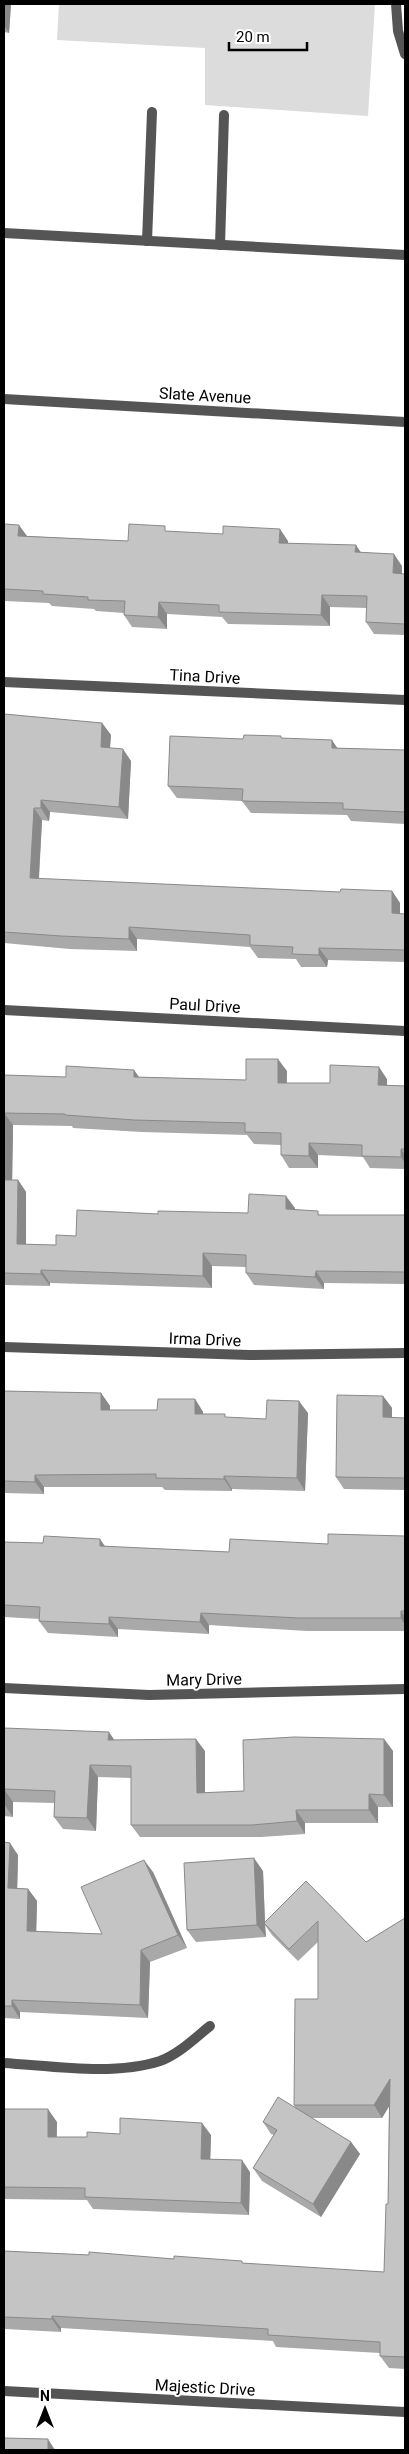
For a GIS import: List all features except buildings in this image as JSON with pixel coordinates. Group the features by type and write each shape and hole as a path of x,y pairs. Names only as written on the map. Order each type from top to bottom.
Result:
{"street":[{"path":"396,4 398,30 405,54"},
{"path":"147,241 152,112"},
{"path":"220,245 224,115"},
{"path":"4,233 405,254"},
{"name":"Slate Avenue","path":"4,399 405,422"},
{"name":"Tina Drive","path":"4,682 405,700"},
{"name":"Paul Drive","path":"4,1010 405,1031"},
{"name":"Irma Drive","path":"4,1347 249,1355 405,1353"},
{"name":"Mary Drive","path":"4,1688 149,1694 405,1689"},
{"path":"4,2063 84,2068 132,2067 161,2060 183,2048 210,2026"},
{"name":"Majestic Drive","path":"4,2391 405,2412"}],"shaded area":[{"path":"59,4 375,4 368,116 205,105 205,48 57,40"}]}
